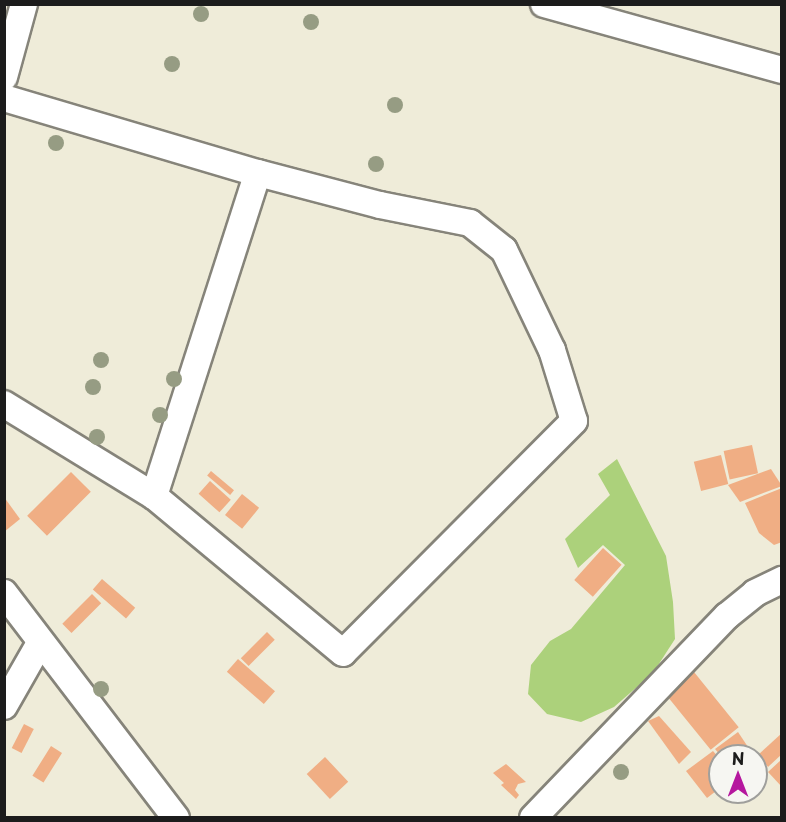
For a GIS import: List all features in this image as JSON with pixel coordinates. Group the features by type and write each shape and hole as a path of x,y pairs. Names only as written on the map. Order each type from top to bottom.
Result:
{"street":[{"path":"4,77 24,4"},
{"path":"544,4 782,70"},
{"path":"4,98 258,173 380,205 470,223 504,250 552,350 574,421 343,653 154,496 4,404"},
{"path":"154,496 258,173"},
{"path":"533,818 727,616 755,593 782,580"},
{"path":"4,593 176,818"},
{"path":"4,706 40,643"}],"green space":[{"path":"617,459 666,556 673,602 675,639 653,673 614,707 581,722 547,714 528,694 531,665 550,641 571,629 625,565 603,545 578,568 565,539 610,495 598,474"}],"building":[{"path":"752,445 758,473 730,479 724,451"},
{"path":"721,455 728,484 701,491 694,462"},
{"path":"771,469 782,486 740,502 728,485"},
{"path":"211,471 234,490 230,495 207,476"},
{"path":"71,472 91,492 47,536 27,516"},
{"path":"210,481 231,500 219,512 199,494"},
{"path":"782,488 782,542 774,545 759,533 745,503"},
{"path":"242,494 259,508 242,529 225,515"},
{"path":"4,497 20,519 4,532"},
{"path":"603,548 622,565 593,597 574,580"},
{"path":"102,579 135,608 126,618 93,590"},
{"path":"92,594 101,603 71,633 62,624"},
{"path":"267,632 275,640 249,666 241,658"},
{"path":"238,659 275,691 264,704 227,672"},
{"path":"694,672 739,727 718,744 708,744 708,746 666,695"},
{"path":"659,716 691,752 679,764 648,721"},
{"path":"24,724 34,729 22,753 12,748"},
{"path":"738,732 746,744 722,744"},
{"path":"782,733 782,754 768,767 768,746"},
{"path":"51,746 62,753 43,783 32,776"},
{"path":"708,755 708,797 707,798 686,771"},
{"path":"325,757 348,782 330,799 307,774"},
{"path":"782,759 782,787 768,772"},
{"path":"506,764 526,782 518,784 515,790 519,795 516,799 501,785 504,783 493,773"}]}
